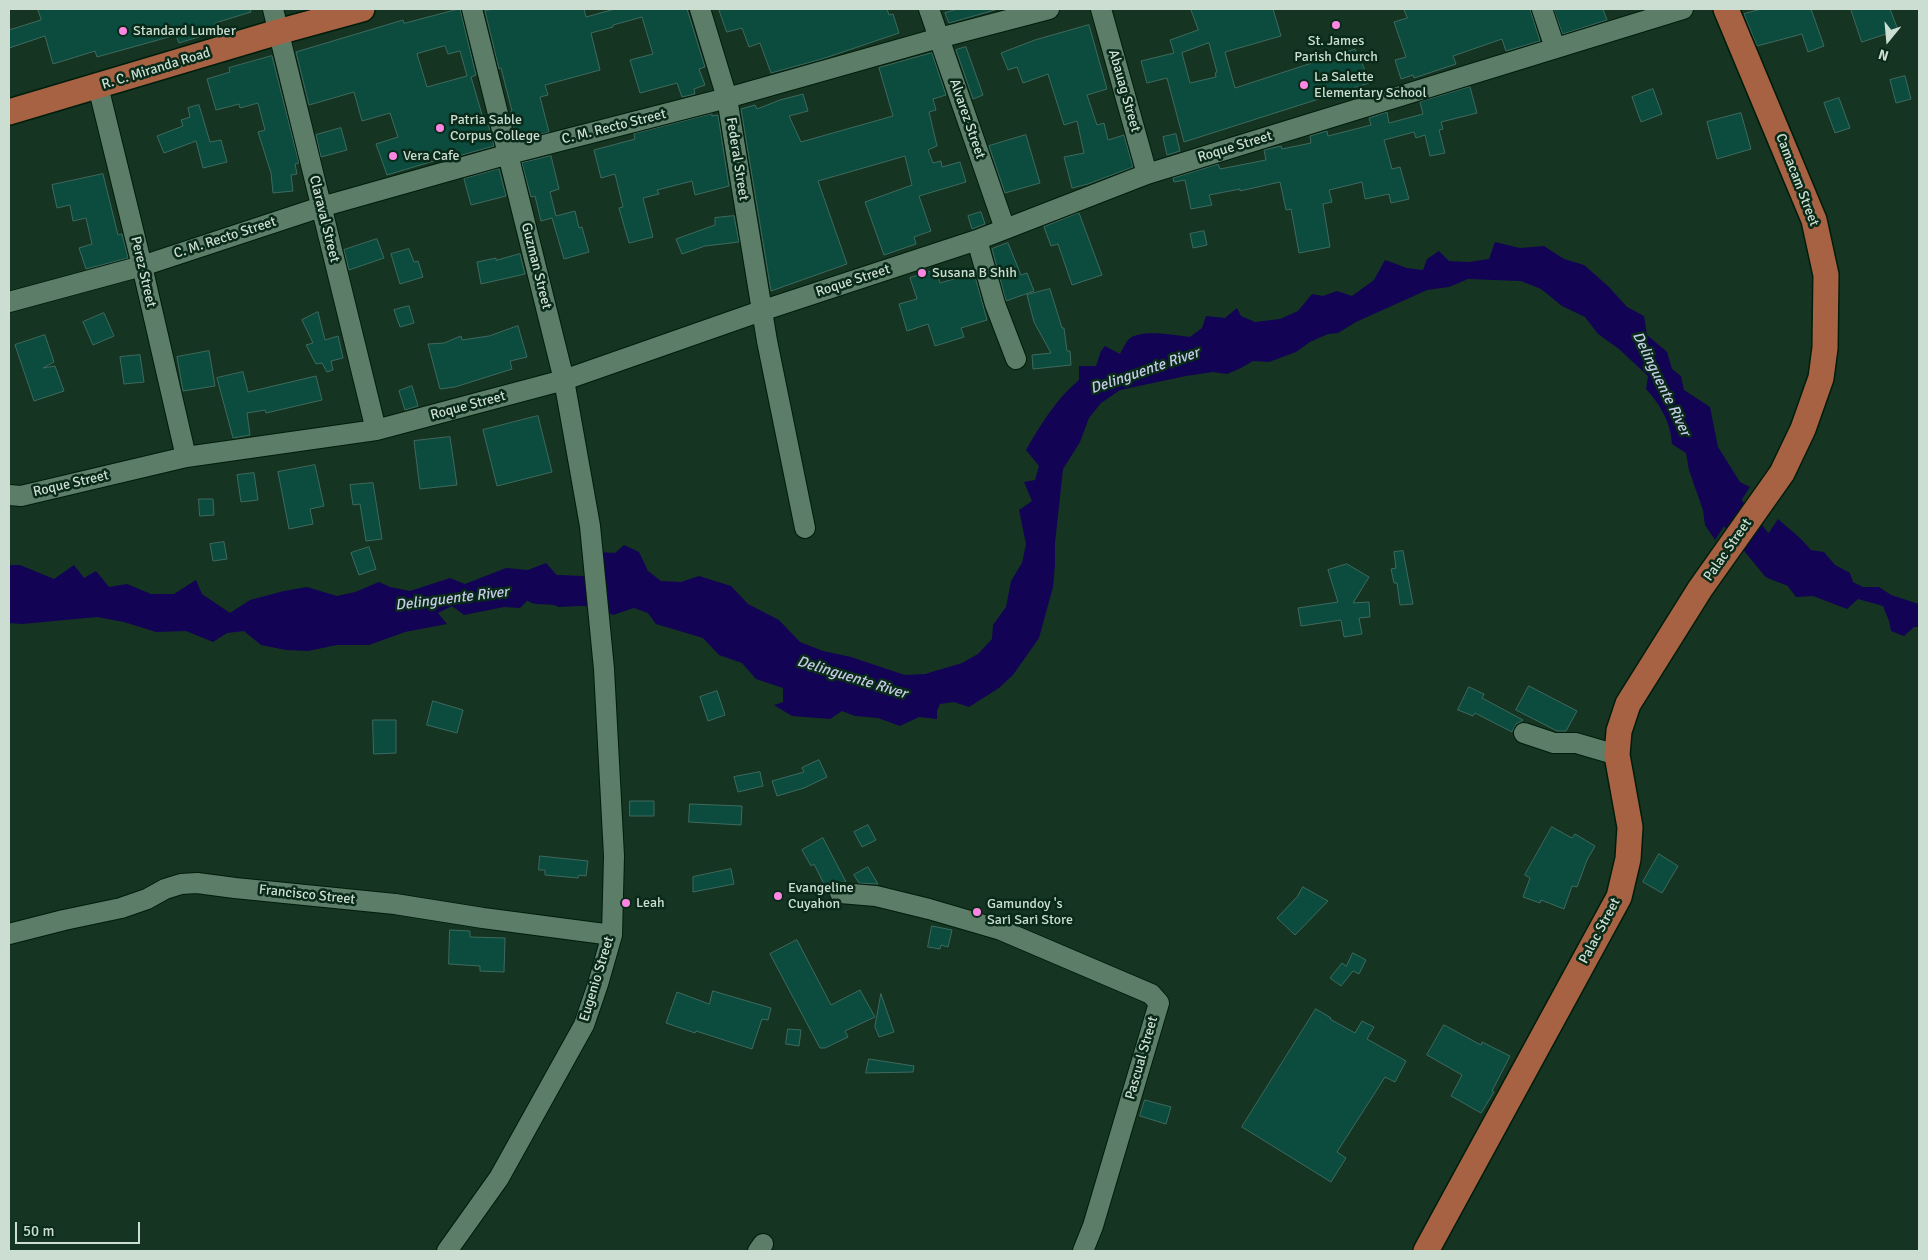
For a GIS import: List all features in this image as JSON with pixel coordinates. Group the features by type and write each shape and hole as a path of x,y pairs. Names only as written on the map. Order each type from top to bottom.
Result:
{"main road":[{"name":"R. C. Miranda Road","path":"9,112 98,86 276,20 362,9"},
{"name":"Camacam Street","path":"1726,9 1814,220 1826,275 1825,348 1821,378 1803,429 1782,473"},
{"name":"Palac Street","path":"1426,1251 1619,897 1628,859 1630,826 1617,755 1619,731 1628,704 1700,589 1782,473"}],"street":[{"name":"Guzman Street","path":"472,9 564,380 590,526"},
{"name":"Federal Street","path":"700,9 727,98 761,311 805,528"},
{"name":"Alvarez Street","path":"929,9 1005,229"},
{"name":"C. M. Recto Street","path":"9,302 142,266 321,207 509,154 727,98 1049,9"},
{"name":"Abauag Street","path":"1100,9 1148,174"},
{"path":"1542,9 1556,48"},
{"name":"Roque Street","path":"9,495 21,496 186,457 376,430 564,380 761,311 977,240 1148,174 1683,9"},
{"name":"Claraval Street","path":"276,20 376,430"},
{"name":"Perez Street","path":"98,86 186,457"},
{"path":"977,240 995,304 1016,358"},
{"name":"Eugenio Street","path":"447,1251 499,1178 584,1025 612,935 614,856 604,669 590,526"},
{"path":"1524,732 1554,743 1576,743 1617,755"},
{"name":"Francisco Street","path":"9,934 121,908 180,884 197,883 395,904 612,935"},
{"name":"Pascual Street","path":"840,893 876,896 930,909 1001,930 1151,994 1159,1003 1093,1226 1082,1251"}],"water":[{"path":"1495,242 1520,248 1544,246 1564,259 1584,265 1608,286 1627,307 1644,316 1647,335 1667,352 1672,369 1681,376 1684,390 1710,407 1718,447 1740,482 1750,487 1715,540 1705,525 1703,510 1689,470 1686,453 1672,444 1664,414 1646,389 1648,376 1619,349 1598,334 1585,317 1562,306 1541,289 1521,281 1468,279 1449,287 1427,290 1356,322 1338,333 1328,334 1310,342 1296,352 1269,362 1253,361 1227,374 1213,372 1186,376 1120,390 1101,403 1089,418 1080,442 1063,469 1055,543 1053,587 1039,638 1013,675 999,688 969,707 954,702 940,704 937,711 937,719 919,717 900,726 878,718 855,716 842,711 830,719 792,716 774,705 783,702 783,688 756,679 742,663 719,655 703,638 656,624 648,613 634,608 613,615 593,607 598,552 615,553 624,545 639,552 648,571 661,581 681,582 699,576 731,586 748,604 779,620 800,642 823,651 851,657 905,675 925,674 962,663 978,654 992,639 993,625 1006,607 1011,581 1022,563 1026,544 1019,510 1032,501 1024,482 1035,480 1039,466 1026,450 1043,421 1079,380 1079,366 1096,366 1101,351 1105,346 1120,354 1128,340 1140,334 1158,333 1190,337 1202,328 1206,316 1225,318 1237,308 1241,316 1255,322 1280,319 1298,311 1312,294 1323,296 1337,291 1352,296 1374,280 1385,260 1407,268 1423,270 1427,259 1439,251 1449,261 1469,262 1489,259"},
{"path":"1778,519 1811,550 1824,552 1835,565 1850,573 1853,582 1863,587 1879,587 1891,595 1919,604 1919,627 1914,627 1904,636 1891,631 1883,606 1858,599 1847,609 1813,596 1796,597 1787,585 1775,579 1762,565 1752,558"},
{"path":"546,563 561,580 577,582 579,606 559,607 532,596 520,608 504,607 464,615 452,606 438,613 447,624 405,632 369,645 337,645 308,651 286,650 261,645 244,631 227,633 213,642 186,631 156,632 124,622 97,617 22,624 9,623 9,565 20,565 54,579 74,565 84,578 96,571 109,587 127,584 151,594 174,594 196,580 202,594 230,613 250,600 307,587 337,596 355,592 379,582 390,587 410,591 450,578 465,584 506,568 528,570"}],"building":[{"path":"38,9 250,9 251,12 215,23 218,31 179,43 176,35 97,57 95,51 53,64 45,36 9,48 9,30 41,20"},
{"path":"460,9 476,75 471,77 485,125 488,124 494,146 458,156 457,154 387,175 376,144 398,137 390,113 362,121 354,92 309,105 296,52 403,20 404,23","holes":["445,46 448,54 460,51 467,76 427,87 417,54"]},
{"path":"495,9 584,9 586,17 615,9 687,9 705,67 699,69 705,85 694,89 695,94 682,97 677,83 640,93 630,60 653,54 642,17 613,25 613,27 591,33 600,70 545,85 548,95 540,97 549,132 517,140 511,118 512,111 501,68 499,69 485,11"},
{"path":"719,9 887,9 889,15 893,14 899,33 822,59 771,73 760,43 749,47 742,28 727,32"},
{"path":"958,9 995,10 949,23 945,13"},
{"path":"1191,9 1273,9 1281,36 1225,52 1235,88 1355,49 1369,83 1184,142 1167,78 1147,83 1141,61 1174,53 1170,40 1198,30","holes":["1209,43 1217,72 1215,73 1216,77 1190,83 1182,53"]},
{"path":"1404,9 1530,9 1540,41 1506,51 1502,39 1453,56 1456,64 1414,78 1413,75 1401,79 1395,60 1406,57 1394,22 1407,18"},
{"path":"1554,9 1603,9 1607,20 1563,34"},
{"path":"1762,9 1811,9 1824,46 1808,52 1802,34 1757,46 1744,14"},
{"path":"1851,9 1890,9 1898,30 1862,42"},
{"path":"1089,25 1107,89 1087,95 1097,125 1104,123 1108,140 1124,135 1133,167 1072,188 1064,157 1084,153 1077,121 1064,125 1048,74 1023,83 1017,67 1008,70 1001,53 1035,40"},
{"path":"966,47 983,95 973,99 956,50"},
{"path":"932,53 946,95 933,99 936,110 929,112 937,146 928,150 933,163 941,161 942,167 960,162 966,182 919,196 931,231 914,237 916,244 884,255 865,202 912,185 905,156 818,181 847,264 771,291 741,109 755,105 757,109 803,94 808,111 789,116 801,142 893,116 879,68"},
{"path":"272,56 299,163 295,164 297,174 291,175 293,191 273,193 271,173 258,132 265,130 258,103 240,108 239,104 216,110 207,79 230,72 229,68"},
{"path":"1905,76 1911,99 1896,103 1890,80"},
{"path":"1470,87 1477,113 1441,122 1443,129 1439,130 1445,153 1430,156 1425,135 1416,138 1414,132 1384,140 1392,169 1400,167 1409,199 1391,203 1389,194 1365,199 1362,182 1329,190 1332,202 1323,204 1330,247 1299,253 1291,209 1286,210 1280,182 1240,191 1240,189 1209,195 1212,205 1191,209 1185,180 1174,182 1173,178 1218,164 1220,169 1266,160 1264,150 1281,146 1282,149 1311,143 1310,136 1327,131 1328,136 1371,125 1369,118 1387,112 1389,123 1423,114 1420,102"},
{"path":"1653,89 1662,114 1641,122 1632,97"},
{"path":"1839,98 1850,128 1835,133 1824,103"},
{"path":"199,105 210,142 221,140 227,162 203,168 196,141 164,153 157,136 183,126 181,120 190,117 188,108"},
{"path":"1741,113 1751,149 1717,159 1707,122"},
{"path":"712,114 712,116 718,115 729,186 695,195 692,181 657,190 659,194 643,198 653,237 629,243 619,208 623,207 615,174 601,178 594,150 635,139 634,134"},
{"path":"341,128 347,150 321,157 316,135"},
{"path":"1176,134 1180,151 1167,155 1163,137"},
{"path":"1026,135 1040,183 1005,193 989,146"},
{"path":"551,156 559,189 550,192 556,216 575,211 579,228 582,227 589,252 564,259 552,218 541,221 535,196 531,197 522,163"},
{"path":"499,169 506,196 471,205 464,179"},
{"path":"103,174 118,235 122,234 128,258 86,269 79,248 92,244 86,218 73,221 70,205 57,208 52,185"},
{"path":"981,212 985,224 972,229 968,216"},
{"path":"1079,213 1102,275 1072,285 1058,244 1051,246 1044,227"},
{"path":"734,216 739,242 705,246 682,254 676,239 715,225 715,218"},
{"path":"1204,231 1207,245 1193,248 1190,234"},
{"path":"377,239 384,258 349,270 344,250"},
{"path":"1008,243 1021,275 1027,273 1034,291 1006,301 992,249"},
{"path":"409,249 414,262 418,261 423,277 400,284 391,254"},
{"path":"520,254 525,274 481,284 477,262 496,258 496,260"},
{"path":"936,270 940,283 974,273 987,320 961,328 964,337 935,346 928,324 907,331 899,304 917,299 910,278"},
{"path":"1050,289 1062,328 1064,328 1067,351 1070,351 1071,365 1033,369 1032,355 1051,353 1034,322 1027,295"},
{"path":"409,306 414,323 400,327 394,310"},
{"path":"318,312 325,340 338,336 343,358 331,361 333,370 327,372 322,363 316,364 306,345 313,343 302,320"},
{"path":"104,313 114,336 93,345 83,322"},
{"path":"518,326 527,357 510,361 512,369 455,387 440,389 428,344 444,343 461,336 462,340 489,336"},
{"path":"45,335 54,362 43,368 55,366 64,391 34,401 15,345"},
{"path":"209,351 215,386 183,391 177,357"},
{"path":"140,355 144,382 124,384 120,357"},
{"path":"243,372 248,392 316,376 322,400 266,413 265,410 247,413 250,435 233,438 217,378"},
{"path":"412,386 418,406 405,410 399,391"},
{"path":"538,416 552,472 497,486 483,430"},
{"path":"450,437 457,485 420,489 414,441"},
{"path":"315,465 324,506 310,509 313,524 289,529 278,472"},
{"path":"254,473 258,500 241,502 237,475"},
{"path":"373,483 382,539 366,541 360,504 353,505 350,485"},
{"path":"199,499 213,499 214,515 200,516"},
{"path":"224,542 227,559 213,561 210,544"},
{"path":"369,547 376,569 359,575 351,553"},
{"path":"1403,551 1413,604 1400,605 1397,583 1394,583 1391,569 1396,568 1394,552"},
{"path":"1347,564 1369,577 1353,603 1369,602 1370,617 1359,618 1362,634 1344,637 1341,620 1301,626 1298,608 1338,602 1328,570"},
{"path":"1529,686 1577,711 1566,731 1557,731 1516,710"},
{"path":"1469,687 1484,694 1482,698 1523,720 1516,724 1512,732 1475,713 1473,716 1458,710"},
{"path":"717,691 725,715 708,721 700,697"},
{"path":"433,701 463,710 457,733 427,725"},
{"path":"373,720 396,720 396,753 374,754"},
{"path":"819,760 827,777 804,788 777,796 772,781 804,772 802,768"},
{"path":"760,772 763,786 738,792 734,777"},
{"path":"630,801 654,801 654,816 630,816"},
{"path":"690,804 742,806 741,825 689,822"},
{"path":"868,825 876,840 862,847 854,832"},
{"path":"1552,827 1572,838 1575,834 1595,846 1587,860 1577,887 1572,886 1564,909 1541,900 1540,903 1523,897 1530,878 1525,875"},
{"path":"823,838 846,882 835,883 828,892 814,864 811,866 802,850"},
{"path":"1659,854 1678,866 1662,893 1643,882"},
{"path":"540,856 588,861 586,876 579,875 578,878 545,875 545,870 539,870"},
{"path":"868,867 878,884 859,883 854,875"},
{"path":"731,869 734,884 693,892 693,877"},
{"path":"1303,887 1328,901 1295,935 1277,918 1297,897"},
{"path":"932,926 952,930 948,947 941,945 940,949 928,947"},
{"path":"450,930 470,931 470,937 505,938 504,972 480,971 480,966 449,964"},
{"path":"797,940 831,1005 860,990 875,1017 845,1031 848,1037 825,1048 820,1048 770,954"},
{"path":"1353,953 1366,960 1359,974 1353,971 1341,986 1330,978 1342,963 1346,966"},
{"path":"713,991 771,1008 768,1020 762,1019 752,1049 666,1023 677,992 709,1004"},
{"path":"881,994 894,1032 879,1037 875,1027"},
{"path":"1316,1009 1355,1033 1362,1021 1374,1027 1367,1039 1406,1061 1395,1082 1385,1077 1337,1152 1346,1158 1331,1182 1242,1127"},
{"path":"1444,1025 1481,1045 1482,1042 1510,1056 1492,1091 1494,1092 1481,1113 1451,1096 1462,1075 1427,1055"},
{"path":"788,1029 801,1030 799,1046 786,1044"},
{"path":"869,1059 914,1066 913,1072 866,1073"},
{"path":"1145,1100 1171,1107 1166,1124 1140,1116"}],"waterway":[{"name":"Delinguente River","path":"1708,479 1711,486 1775,565 1791,571"},
{"name":"Delinguente River","path":"537,589 626,593"}],"place":[{"name":"St. James Parish Church","path":"1336,25"},
{"name":"Standard Lumber","path":"123,31"},
{"name":"La Salette Elementary School","path":"1304,85"},
{"name":"Patria Sable Corpus College","path":"440,128"},
{"name":"Vera Cafe","path":"393,156"},
{"name":"Susana B Shih","path":"922,273"},
{"name":"Evangeline Cuyahon","path":"778,896"},
{"name":"Leah","path":"626,903"},
{"name":"Gamundoy 's Sari Sari Store","path":"977,912"}]}
